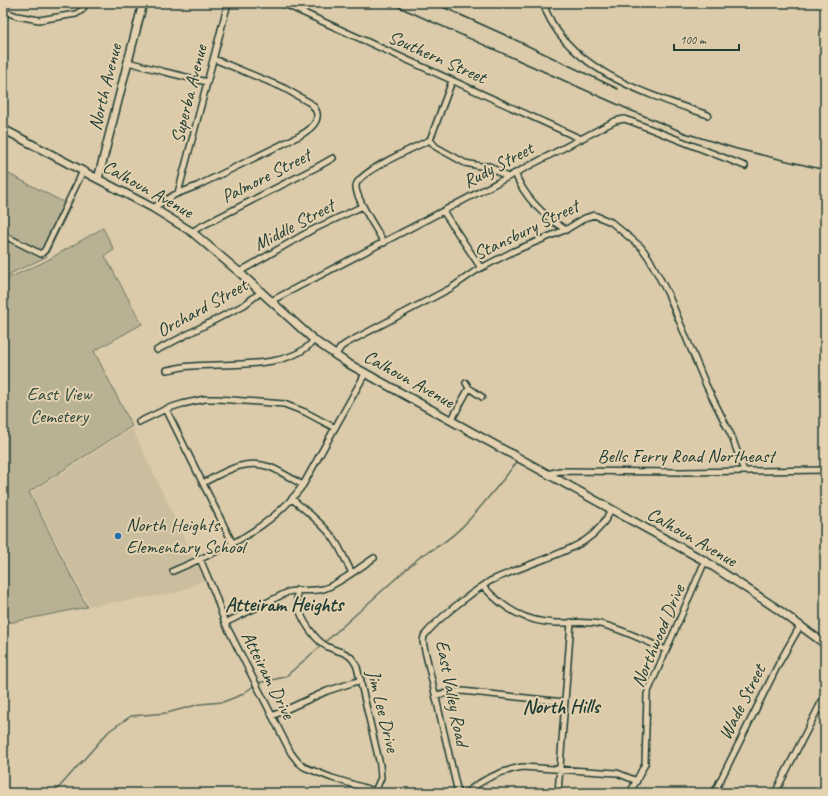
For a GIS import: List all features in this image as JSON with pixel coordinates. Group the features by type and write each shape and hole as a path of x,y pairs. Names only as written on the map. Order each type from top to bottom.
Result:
{"street":[{"path":"3,11 34,20 48,19 76,14 82,10 86,3"},
{"name":"North Avenue","path":"98,179 143,3"},
{"name":"Superba Avenue","path":"178,193 228,3"},
{"name":"Southern Street","path":"282,3 580,139"},
{"path":"543,3 553,23 567,44 579,55 602,71 641,91 708,115"},
{"path":"153,208 178,193 197,186 299,136 312,128 317,117 314,106 302,98 284,88 214,59"},
{"path":"128,62 207,82"},
{"path":"384,243 363,206 356,187 356,181 388,161 430,140 452,81"},
{"name":"Rudy Street","path":"271,301 614,121 624,119 633,122 745,166"},
{"name":"Calhoun Avenue","path":"3,129 153,208 192,232 239,272 314,340 335,356 365,374 706,561 754,592 825,644"},
{"path":"430,140 436,147 465,163 489,166 507,177"},
{"name":"Palmore Street","path":"192,232 333,158"},
{"path":"3,235 41,254 45,250 83,171"},
{"path":"514,173 518,182 538,208 566,230"},
{"name":"Middle Street","path":"239,272 310,231 363,206"},
{"path":"443,211 481,268"},
{"name":"Stansbury Street","path":"335,356 341,347 347,343 450,288 481,268 520,249 566,230 585,218 594,215 611,222 641,247 649,258 668,294 706,385 732,436 744,471"},
{"name":"Orchard Street","path":"157,350 238,308 261,292"},
{"path":"167,370 190,366 257,364 276,360 296,353 306,348 314,340"},
{"path":"173,571 200,559 259,528 292,500 303,485 365,374"},
{"path":"451,421 467,386 482,397"},
{"path":"139,422 166,409 182,404 218,398 284,404 305,412 335,428"},
{"path":"166,409 232,542"},
{"path":"203,483 237,466 253,464 270,467 303,485"},
{"name":"Bells Ferry Road Northeast","path":"547,474 560,471 825,470"},
{"path":"292,500 305,510 330,534 352,573"},
{"name":"East Valley Road","path":"458,793 423,642 424,636 452,610 483,586 501,576 579,545 594,534 601,526 611,509"},
{"path":"225,624 282,594 297,590 324,589 374,558"},
{"name":"Atteiram Drive","path":"200,559 215,594 225,624 291,753 304,767 375,792"},
{"name":"Northwood Drive","path":"630,793 645,764 647,694 706,561"},
{"path":"483,586 501,604 523,616 547,622 571,622 609,626 666,650"},
{"name":"Jim Lee Drive","path":"297,590 298,606 316,639 328,647 347,653 351,656 358,667 381,770 381,778 375,792"},
{"path":"558,793 571,622"},
{"name":"Wade Street","path":"714,793 778,663 800,626"},
{"path":"272,716 327,692 360,680"},
{"path":"435,695 462,691 564,702"},
{"path":"775,793 825,695"},
{"path":"466,793 488,779 509,770 522,767 617,773 637,781"}],"shaded area":[{"name":"North Heights Elementary School","path":"132,428 204,580 177,593 89,606 31,493"}],"green space":[{"path":"3,171 71,206 46,257 3,277"},
{"name":"East View Cemetery","path":"103,228 114,250 105,256 142,324 94,351 132,426 29,492 87,607 3,624 3,284 6,279 44,262"}],"waterway":[{"path":"324,643 422,555 434,549 456,533 519,461"},
{"path":"258,683 285,677 322,645"},
{"path":"54,793 109,731 131,716 167,713 200,704 223,702 241,695 255,685"}],"railway":[{"path":"390,3 685,133 737,149 825,170"},
{"path":"434,3 618,89"}],"place":[{"name":"North Heights Elementary School","path":"118,536"}],"district":[{"name":"Atteiram Heights","path":"284,604"},
{"name":"North Hills","path":"561,706"}]}
